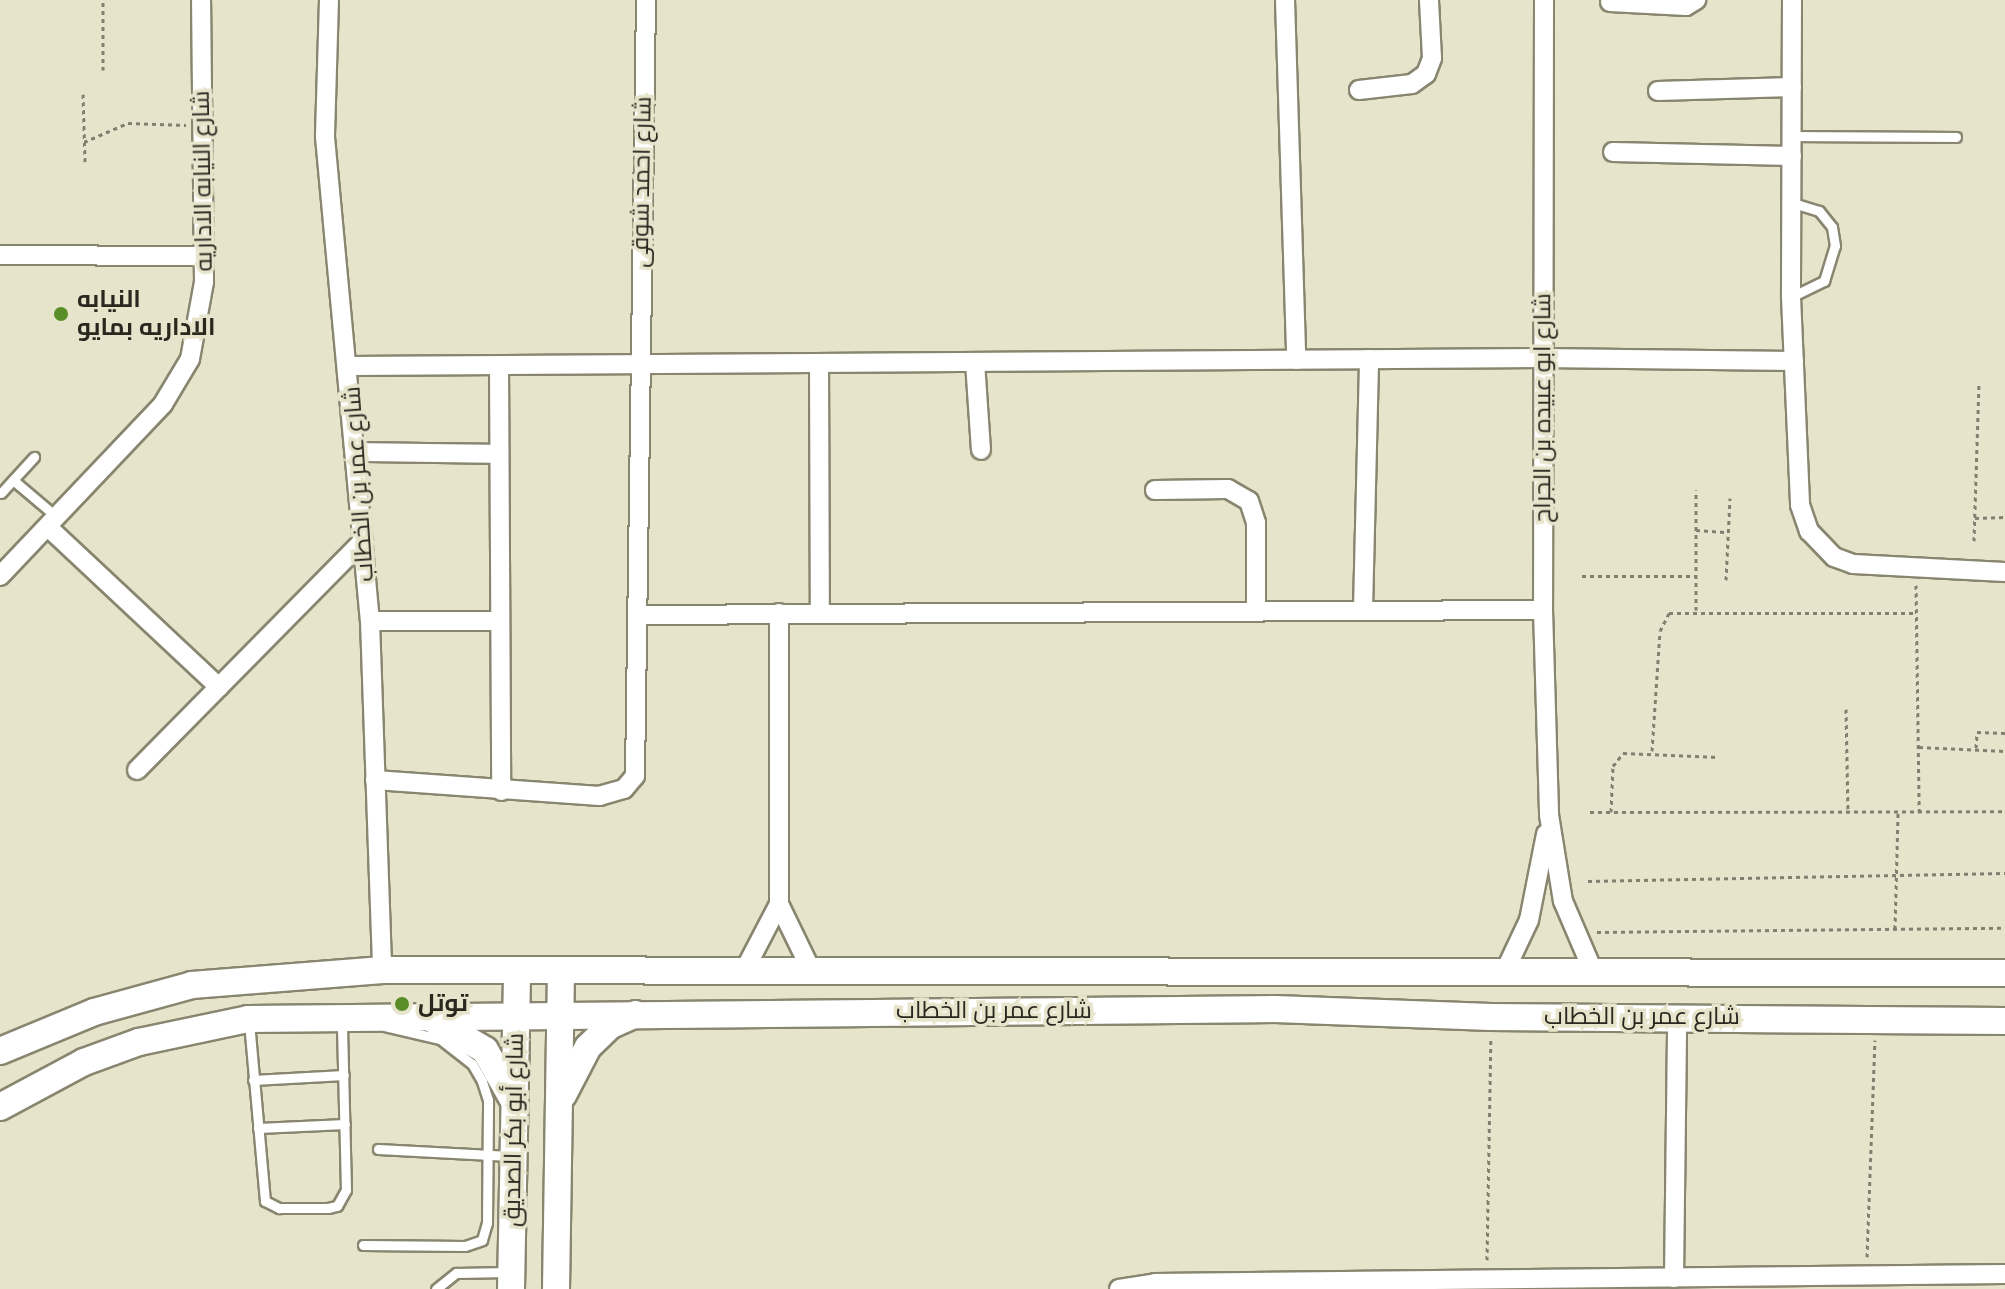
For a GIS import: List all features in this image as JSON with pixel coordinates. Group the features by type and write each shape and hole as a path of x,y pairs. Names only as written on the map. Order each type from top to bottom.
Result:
{"street":[{"name":"شارع النيابه الاداريه","path":"0,576 53,523 178,383 199,334 202,256 201,0"},
{"name":"شارع عمر بن الخطاب","path":"329,0 325,137 350,366 370,621 382,970"},
{"name":"شارع احمد شوقى","path":"375,780 608,796 630,783 637,768 646,0"},
{"path":"1285,0 1296,360"},
{"path":"1359,90 1412,84 1426,74 1432,58 1429,0"},
{"name":"شارع ابو عبيده بن الجراح","path":"1544,0 1543,610 1549,815 1573,932 1593,971"},
{"path":"1610,2 1686,6 1696,0"},
{"path":"1792,0 1791,297 1800,505 1809,531 1834,557 1853,564 1916,570 2005,572"},
{"path":"1658,91 1792,87"},
{"path":"1613,152 1792,156"},
{"path":"0,255 202,256"},
{"path":"350,366 1542,358 1794,361"},
{"path":"1363,609 1369,359"},
{"path":"975,362 981,450"},
{"path":"819,363 820,613"},
{"path":"499,365 501,791"},
{"path":"357,452 499,454"},
{"path":"1155,490 1228,489 1249,501 1256,523 1256,609"},
{"path":"53,523 219,687"},
{"path":"137,770 363,541"},
{"path":"638,615 1256,609 1543,610"},
{"path":"779,613 779,904 812,972"},
{"path":"370,621 499,621"},
{"name":"شارع ابو عبيده بن الجراح","path":"1504,973 1529,920 1549,815"},
{"path":"744,971 779,904"},
{"name":"شارع عمر بن الخطاب","path":"0,1051 94,1012 192,985 382,970 2005,973"},
{"path":"1224,970 1236,989 1225,1010"},
{"name":"شارع أبو بكر الصديق","path":"511,1281 517,971"},
{"name":"شارع أبو بكر الصديق","path":"556,1289 561,972"},
{"path":"1275,972 1264,990 1275,1009"},
{"name":"شارع عمر بن الخطاب","path":"0,1107 84,1062 139,1042 248,1019 517,1013 1275,1009 1491,1017 1677,1016 2005,1021"},
{"path":"560,1102 588,1047 611,1025 640,1012"},
{"path":"422,1014 459,1030 485,1050 515,1104"},
{"path":"1674,1278 1677,1016"},
{"path":"1119,1289 1135,1284 1328,1285 1487,1280 1601,1284 1674,1278 1867,1276 1887,1282 2005,1274"}],"lane":[{"path":"1791,136 1956,137"},
{"path":"1791,297 1824,281 1835,246 1832,227 1819,211 1792,203"},
{"path":"1,493 34,457"},
{"path":"13,480 53,523"},
{"path":"248,1019 265,1201 279,1208 328,1208 337,1206 346,1190 342,1016"},
{"path":"363,1245 465,1246 482,1240 487,1223 488,1100 472,1064 440,1039 400,1034 371,1016"},
{"path":"253,1080 344,1075"},
{"path":"258,1128 345,1124"},
{"path":"378,1149 514,1157"},
{"path":"436,1289 456,1273 511,1281"}],"path":[{"path":"103,0 103,70"},
{"path":"83,94 85,163"},
{"path":"84,142 128,123 201,126"},
{"path":"1974,541 1979,382"},
{"path":"1696,490 1696,610"},
{"path":"1726,580 1730,498"},
{"path":"1975,518 2005,517"},
{"path":"1696,530 1728,532"},
{"path":"1916,570 1919,813"},
{"path":"1582,576 1697,576"},
{"path":"1652,751 1660,631 1669,613 1696,610 1916,613"},
{"path":"1846,709 1848,813"},
{"path":"1976,749 1977,732 2005,733"},
{"path":"1919,747 2005,751"},
{"path":"1611,812 1615,760 1629,751 1718,757"},
{"path":"1590,812 2005,811"},
{"path":"1895,929 1898,813"},
{"path":"1588,881 2005,873"},
{"path":"1573,932 2005,928"},
{"path":"1487,1280 1491,1017"},
{"path":"1867,1276 1875,1018"}],"place":[{"name":"النيابه الاداريه بمايو","path":"61,314"},
{"name":"توتل","path":"402,1004"}]}
